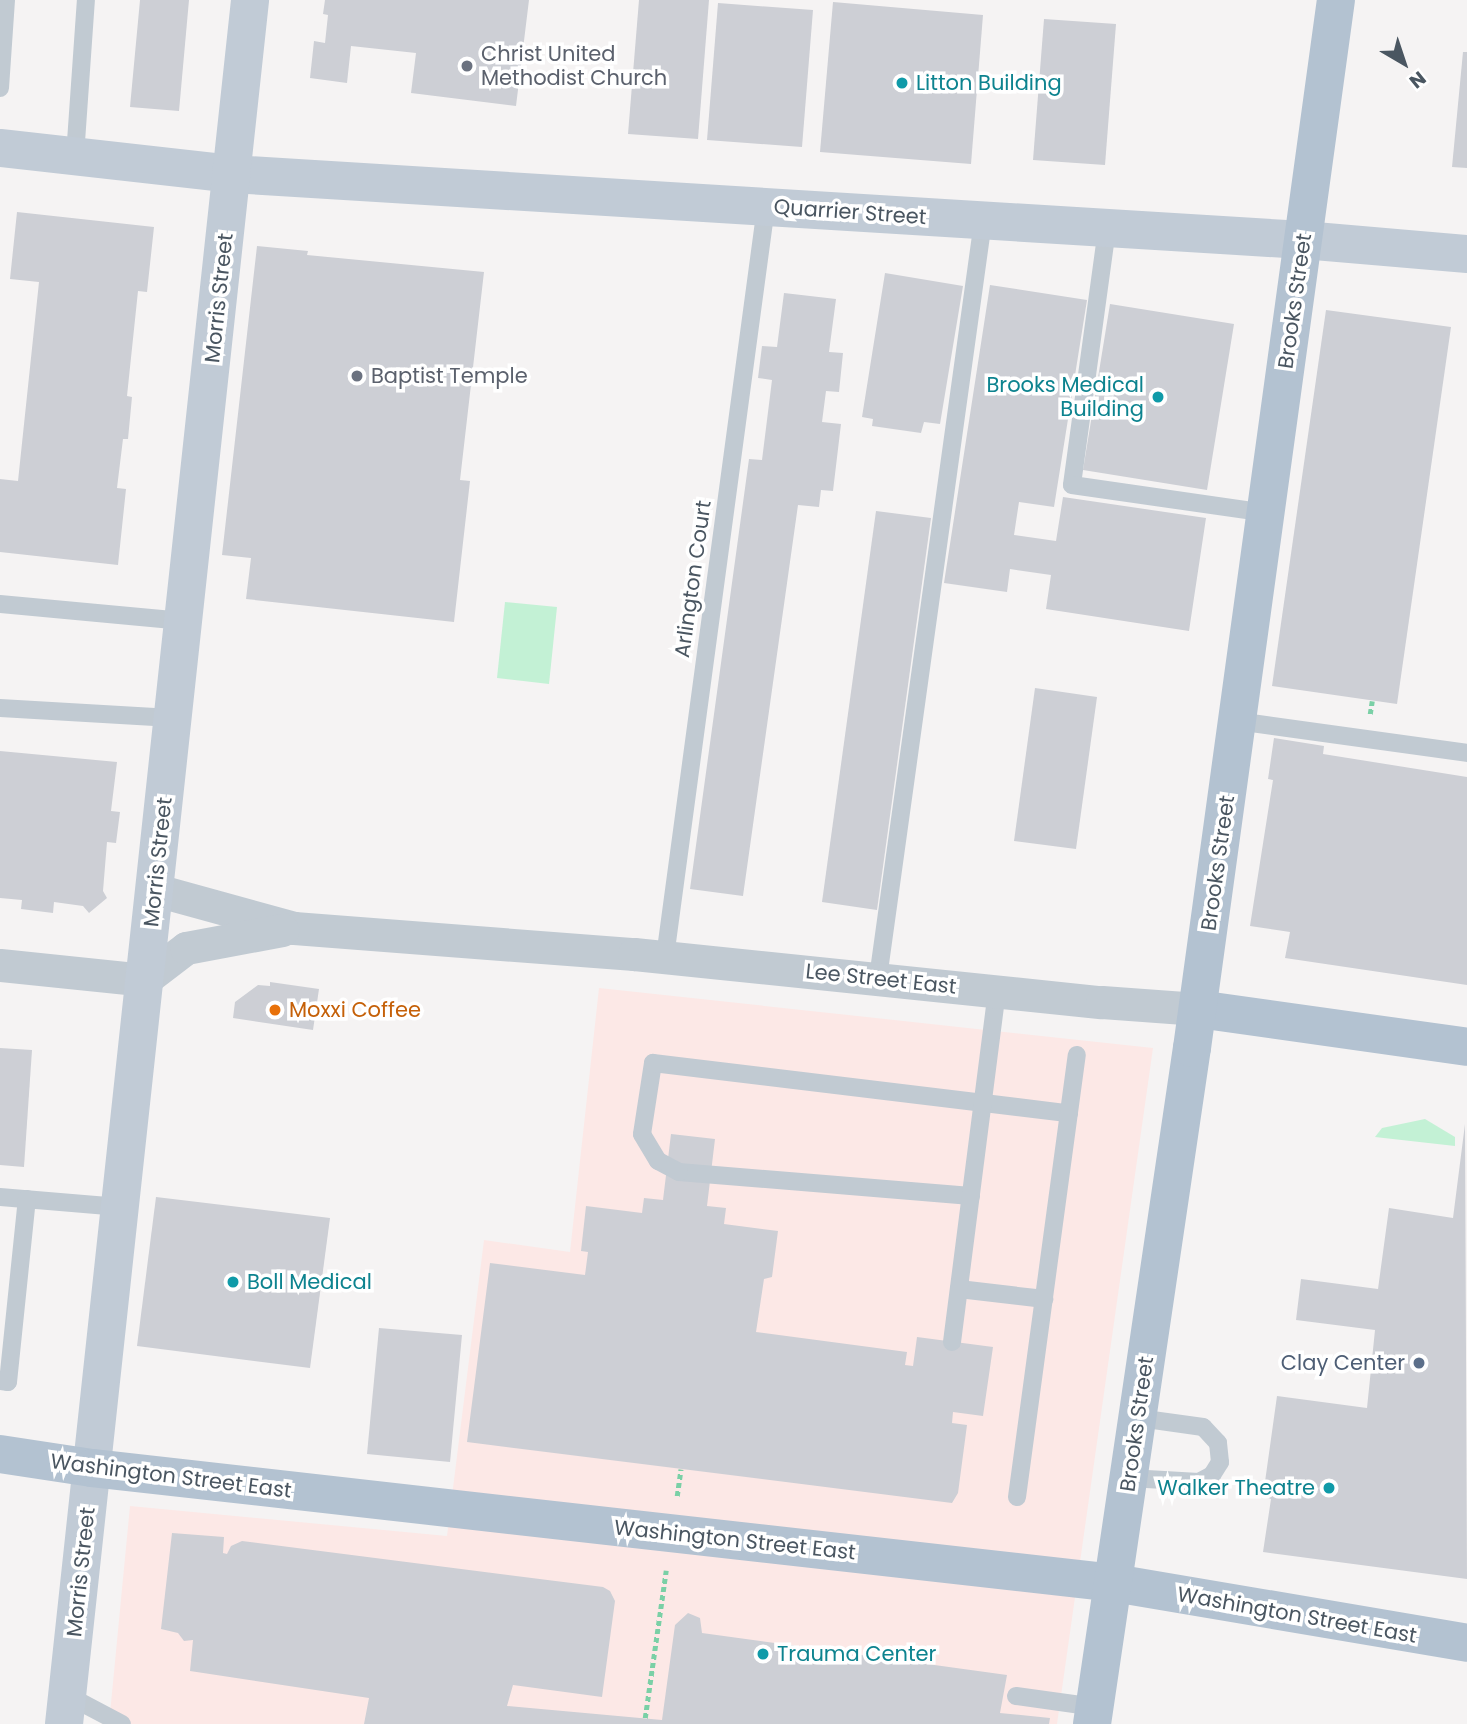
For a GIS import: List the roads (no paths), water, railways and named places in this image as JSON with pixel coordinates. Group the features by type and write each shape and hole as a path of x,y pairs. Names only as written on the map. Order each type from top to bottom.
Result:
{"main road":[{"name":"Brooks Street","path":"1093,1715 1198,1009 1336,0"},
{"name":"Lee Street East","path":"1198,1009 1467,1046"},
{"name":"Washington Street East","path":"0,1454 92,1468 1114,1583 1467,1643"}],"street":[{"name":"Morris Street","path":"65,1709 156,890 172,718 250,0"},
{"name":"Quarrier Street","path":"0,148 232,174 1303,240 1467,254"},
{"name":"Lee Street East","path":"156,890 294,928 665,957 1198,1009"},
{"name":"Lee Street East","path":"144,979 186,947 294,928"},
{"path":"0,964 144,979"}],"lane":[{"path":"0,88 6,0"},
{"path":"75,156 86,0"},
{"name":"Arlington Court","path":"665,957 766,206"},
{"path":"878,978 983,221"},
{"path":"1107,229 1072,485 1266,513"},
{"path":"0,604 183,621"},
{"path":"0,708 172,718"},
{"path":"1237,720 1467,753"},
{"path":"952,1342 997,991"},
{"path":"1017,1497 1077,1055"},
{"path":"971,1196 679,1172 658,1161 642,1134 653,1063 1069,1113"},
{"path":"0,1197 120,1207"},
{"path":"0,1381 8,1382 27,1199"},
{"path":"959,1289 1044,1299"},
{"path":"1129,1478 1199,1482 1212,1475 1220,1462 1218,1443 1203,1427 1138,1418"},
{"path":"1016,1696 1093,1715"},
{"path":"65,1709 122,1724"}],"place":[{"name":"Christ United Methodist Church","path":"467,66"},
{"name":"Litton Building","path":"902,83"},
{"name":"Baptist Temple","path":"357,376"},
{"name":"Brooks Medical Building","path":"1158,397"},
{"name":"Moxxi Coffee","path":"275,1010"},
{"name":"Boll Medical","path":"233,1282"},
{"name":"Clay Center","path":"1419,1363"},
{"name":"Walker Theatre","path":"1329,1488"},
{"name":"Trauma Center","path":"763,1654"}]}
